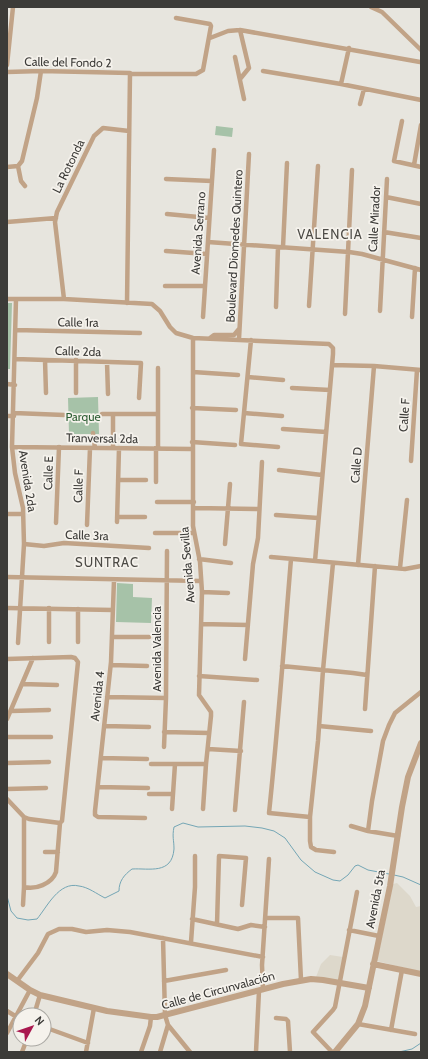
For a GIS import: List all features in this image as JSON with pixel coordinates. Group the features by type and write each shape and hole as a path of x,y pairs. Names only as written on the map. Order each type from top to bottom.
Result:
{"street":[{"path":"7,65 13,7"},
{"path":"371,7 382,12 421,50"},
{"path":"176,18 210,24 210,38 228,31 240,30 349,48 420,62"},
{"path":"240,30 249,68 240,79"},
{"name":"Calle del Fondo 2","path":"7,72 41,71 129,74 199,73 203,70 210,38"},
{"path":"341,84 349,48"},
{"path":"235,57 244,99"},
{"path":"7,167 18,166 22,161 37,98 41,71"},
{"path":"263,71 341,84 421,100"},
{"path":"127,303 129,74"},
{"path":"360,104 364,89"},
{"path":"402,121 394,161 421,167"},
{"path":"414,165 421,125"},
{"name":"La Rotonda","path":"56,218 57,212 94,136 103,128 129,131"},
{"name":"Avenida Serrano","path":"203,318 214,150"},
{"name":"Boulevard Diomedes Quintero","path":"239,339 249,154"},
{"path":"276,307 287,163"},
{"path":"18,166 21,181 25,186"},
{"path":"309,306 318,166"},
{"path":"345,314 352,170"},
{"path":"166,179 212,181"},
{"name":"Calle Mirador","path":"380,311 387,179"},
{"path":"386,197 421,204"},
{"path":"167,214 209,218"},
{"path":"7,222 56,218 64,299"},
{"path":"384,232 421,238"},
{"path":"208,242 349,252 362,254 421,270"},
{"path":"166,251 207,254"},
{"path":"412,317 415,268"},
{"path":"165,286 205,286"},
{"name":"Avenida 2da","path":"16,298 16,358 12,447 15,473 24,514 23,577 18,643"},
{"path":"7,299 64,299 152,304 160,311 176,333 193,338 329,344 333,348 332,365 315,561"},
{"path":"210,338 214,335 234,335 240,328"},
{"name":"Calle 1ra","path":"16,330 140,333"},
{"name":"Avenida Sevilla","path":"193,338 192,449 194,533 199,559 202,592 199,695 211,712 203,809"},
{"path":"251,340 241,444 278,447"},
{"name":"Calle 2da","path":"16,358 141,363 139,398"},
{"path":"46,360 46,393"},
{"path":"76,360 76,393"},
{"path":"107,362 108,394"},
{"path":"332,365 374,366 419,370"},
{"name":"Calle D","path":"358,565 374,366"},
{"path":"156,482 158,368"},
{"name":"Calle F","path":"411,461 419,370"},
{"path":"193,372 238,375"},
{"path":"248,377 284,380"},
{"path":"7,384 15,384"},
{"path":"292,388 330,390"},
{"path":"192,408 236,410"},
{"path":"244,413 282,416"},
{"path":"102,414 158,414"},
{"path":"113,414 113,448"},
{"path":"7,416 64,415"},
{"path":"283,430 326,432"},
{"name":"Calle F","path":"87,525 93,433"},
{"path":"192,442 235,445"},
{"name":"Tranversal 2da","path":"12,447 192,449"},
{"name":"Calle E","path":"56,523 58,447"},
{"path":"117,522 119,448"},
{"path":"245,659 253,564 258,538 262,462"},
{"path":"279,470 322,475"},
{"path":"118,480 146,480"},
{"path":"224,544 230,484"},
{"path":"400,568 407,500"},
{"path":"157,502 228,509 259,509"},
{"path":"7,514 24,514"},
{"path":"276,515 318,518"},
{"path":"117,516 145,517"},
{"path":"155,533 194,533"},
{"name":"Calle 3ra","path":"24,544 44,546 64,543 149,548"},
{"name":"Avenida Valencia","path":"164,747 166,698 167,551"},
{"path":"271,557 400,568 421,566"},
{"path":"199,559 231,563"},
{"path":"291,559 278,735 270,813 310,817"},
{"path":"333,563 310,817 310,842 311,847 316,850 334,852"},
{"path":"365,709 375,566"},
{"path":"7,577 201,581"},
{"name":"Avenida 4","path":"114,580 110,665 96,815 98,817 145,818"},
{"path":"202,592 228,593"},
{"path":"7,608 113,610"},
{"path":"49,608 49,642"},
{"path":"78,609 78,642"},
{"path":"201,624 248,626"},
{"path":"112,637 148,637"},
{"path":"7,659 72,657 78,662 56,872 53,878 38,887 24,887"},
{"path":"7,720 33,658"},
{"path":"110,665 147,666"},
{"path":"282,666 353,672 367,675"},
{"path":"199,676 257,680"},
{"path":"22,684 57,685"},
{"path":"368,831 383,741 395,713 421,692"},
{"path":"107,697 166,698"},
{"path":"235,810 244,702"},
{"path":"11,711 49,710"},
{"path":"104,726 149,727"},
{"path":"319,726 371,732"},
{"path":"164,732 210,733"},
{"path":"7,737 51,737"},
{"name":"Avenida 5ta","path":"335,1052 358,1024 365,1006 390,886 408,778 419,753 421,743"},
{"path":"208,749 241,751"},
{"path":"101,758 147,758"},
{"path":"7,763 49,762"},
{"path":"151,764 206,764"},
{"path":"172,809 175,764"},
{"path":"98,787 148,788"},
{"path":"7,788 46,788"},
{"path":"149,794 173,794"},
{"path":"7,799 24,817 60,823"},
{"path":"23,905 24,817"},
{"path":"351,826 368,831 398,836"},
{"path":"45,852 58,852"},
{"path":"191,942 195,887 195,856"},
{"path":"217,924 219,856 246,858 242,905"},
{"path":"256,1052 269,859"},
{"path":"332,1052 313,1032 333,1010 357,892"},
{"path":"265,918 298,918 301,980"},
{"path":"192,919 238,928 251,925 265,927"},
{"path":"17,981 38,953 48,934 59,929 72,929 86,932 107,930 130,932 191,942 263,957"},
{"path":"349,930 379,936"},
{"path":"162,938 165,1015 168,1025 190,1052"},
{"path":"373,964 421,974"},
{"path":"164,981 226,970"},
{"path":"391,1030 402,970"},
{"name":"Calle de Circunvalación","path":"7,974 40,995 94,1008 150,1017 165,1015 301,980 323,980 369,988"},
{"path":"23,1007 30,990"},
{"path":"36,1007 40,995"},
{"path":"86,1052 94,1008"},
{"path":"141,1052 150,1026 150,1017"},
{"path":"276,1018 286,1019 288,1021 290,1052"},
{"path":"358,1024 415,1034"},
{"path":"160,1052 168,1025"},
{"path":"52,1030 88,1043"}],"shaded area":[{"path":"397,883 410,896 416,907 421,906 421,972 377,961 393,884"},
{"path":"330,955 343,957 338,981 316,977 321,964"}],"green space":[{"path":"216,126 233,128 232,137 215,135"},
{"path":"7,303 12,303 10,369 7,369"},
{"name":"Parque","path":"98,397 99,434 69,434 68,398"},
{"path":"117,583 133,584 133,597 152,598 151,623 116,622"}],"waterway":[{"path":"7,896 11,911 17,918 28,920 37,919 54,896 65,887 72,885 79,886 105,898 119,891 122,878 132,869 159,868 169,863 174,849 174,827 183,823 198,827 245,826 274,831 285,838 301,860 315,872 333,880 340,881 348,875 355,866 358,865 368,870 389,874"},
{"path":"394,875 403,877 421,885"},
{"path":"399,1052 412,1049 421,1043"}],"district":[{"name":"VALENCIA","path":"330,234"},
{"name":"SUNTRAC","path":"107,562"}]}
